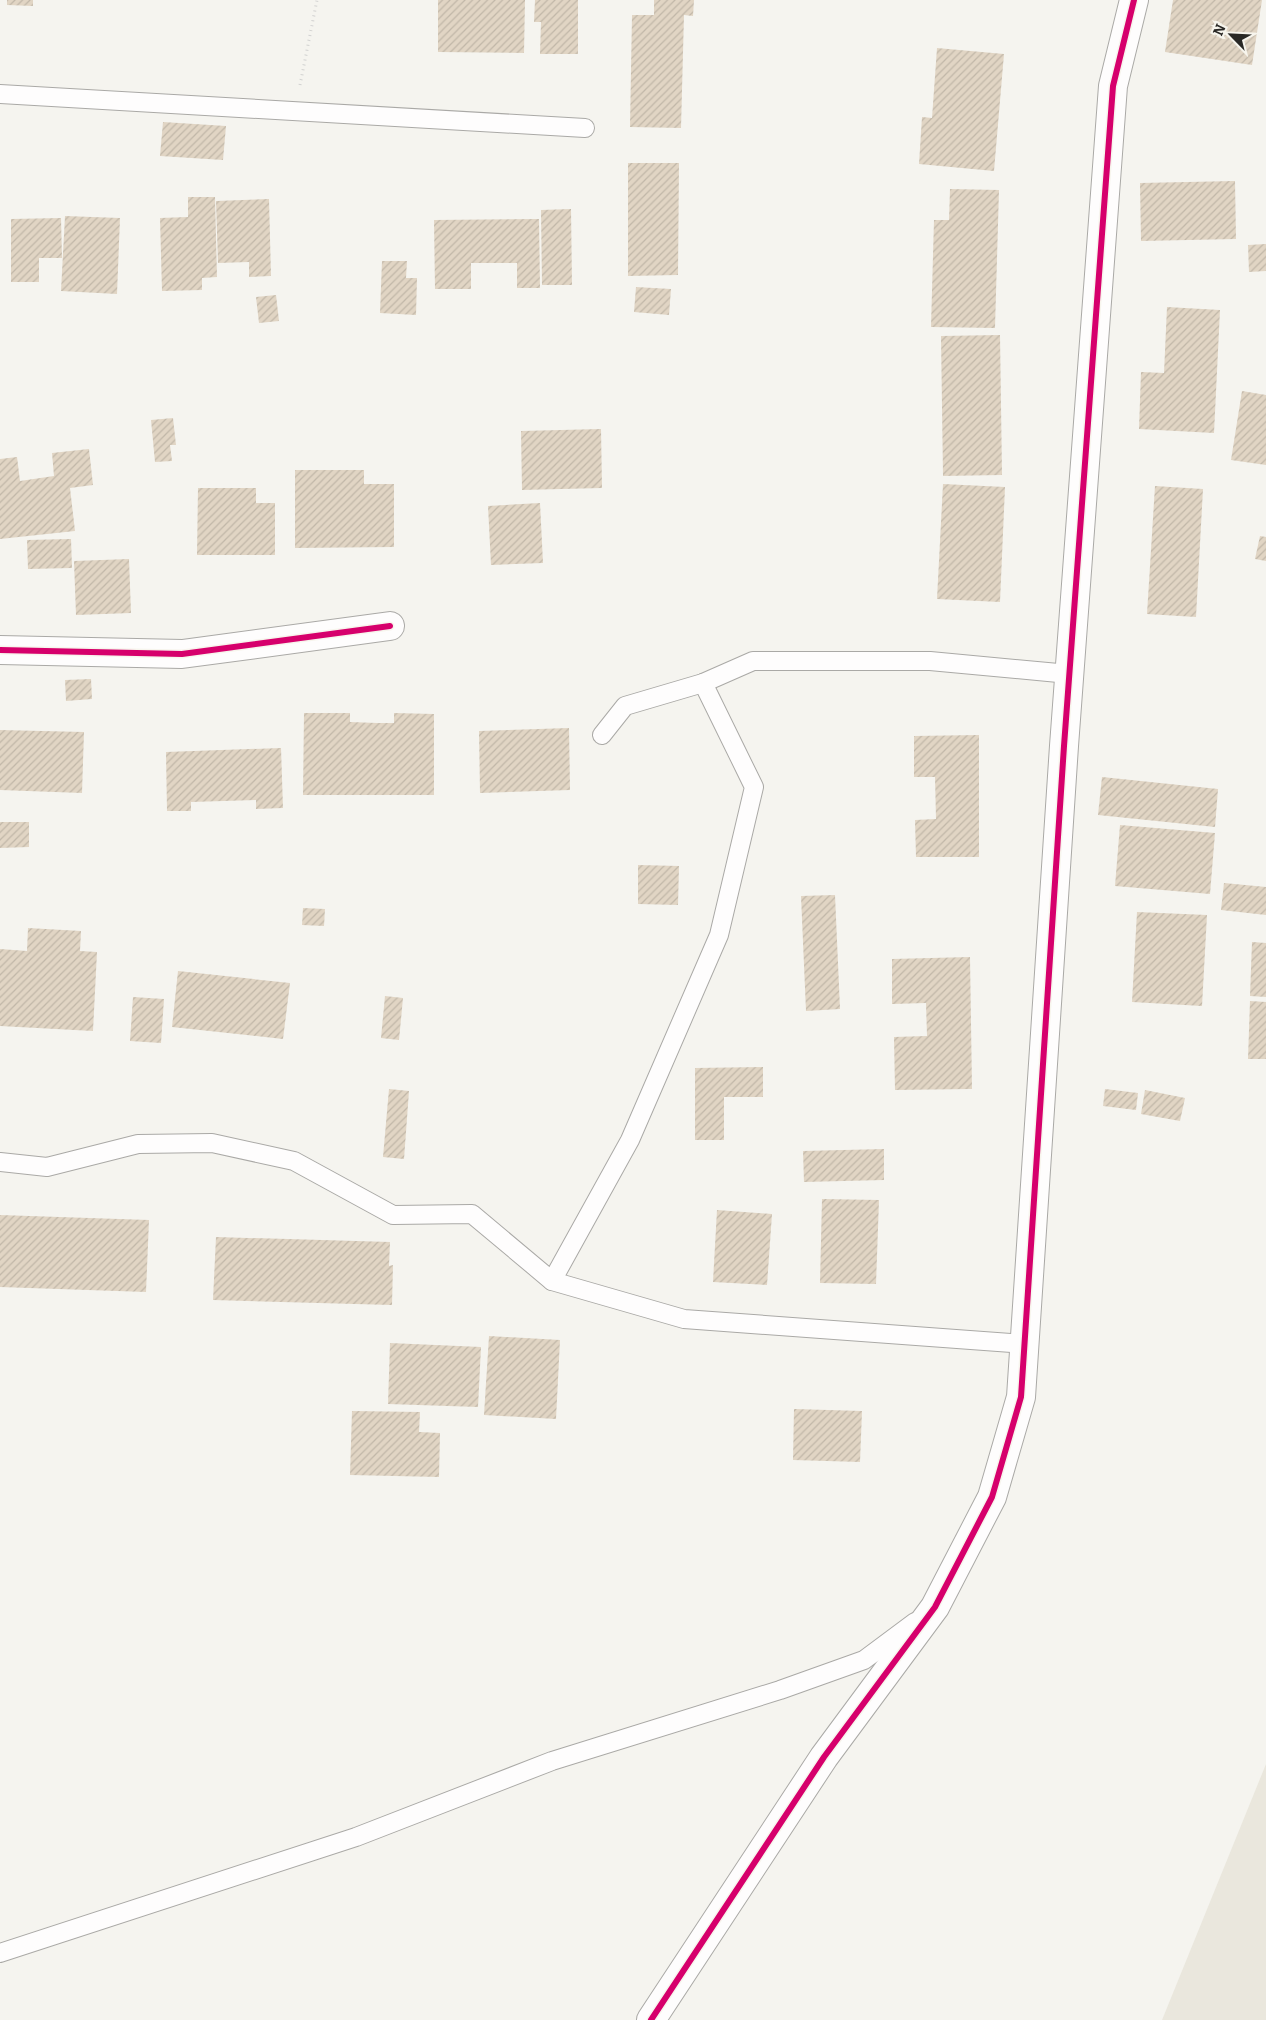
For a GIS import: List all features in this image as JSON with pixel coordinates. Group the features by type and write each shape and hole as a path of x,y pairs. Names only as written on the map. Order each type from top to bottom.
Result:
{"street":[{"path":"651,2020 824,1757 935,1607 992,1497 1021,1397 1070,674 1113,86 1134,0"},
{"path":"0,650 182,654 390,626"}],"lane":[{"path":"0,94 585,128"},
{"path":"602,735 624,706 703,683 752,661 930,661 1070,674"},
{"path":"552,1281 630,1140 719,935 754,787 703,683"},
{"path":"0,1162 47,1167 138,1144 212,1143 294,1161 392,1216 472,1214 552,1281 684,1319 1024,1344"},
{"path":"0,1953 356,1837 552,1761 780,1690 864,1660 935,1607"}],"path":[{"path":"296,111 317,0"}],"shaded area":[{"path":"1266,1764 1266,2020 1162,2020"}],"building":[{"path":"7,0 33,0 33,6 7,5"},
{"path":"438,0 525,0 524,53 438,52"},
{"path":"535,0 578,0 578,54 540,54 541,22 534,22"},
{"path":"654,0 694,0 693,16 684,15 681,128 630,127 632,15 654,15"},
{"path":"1173,0 1262,0 1252,65 1165,52"},
{"path":"937,48 1004,54 994,171 919,164 922,117 932,118"},
{"path":"163,122 226,126 223,160 160,156"},
{"path":"628,163 679,163 678,275 628,276"},
{"path":"1235,181 1236,239 1141,241 1140,183"},
{"path":"950,189 999,190 995,328 931,327 934,220 949,220"},
{"path":"188,197 215,197 217,277 202,278 202,290 162,291 160,218 188,217"},
{"path":"269,199 271,276 249,277 249,262 218,263 216,201"},
{"path":"571,209 572,285 542,285 541,210"},
{"path":"65,216 120,218 117,294 61,291"},
{"path":"61,218 62,258 39,258 39,282 11,282 11,219"},
{"path":"539,219 540,288 517,288 517,263 471,263 471,289 435,289 434,220"},
{"path":"1266,244 1266,271 1249,272 1248,245"},
{"path":"382,261 407,261 406,278 417,278 416,315 380,313"},
{"path":"636,287 671,289 669,315 634,312"},
{"path":"276,295 279,321 259,323 256,297"},
{"path":"1167,307 1220,310 1214,433 1139,429 1141,372 1164,373"},
{"path":"1000,335 1002,475 943,476 941,336"},
{"path":"1242,391 1266,395 1266,465 1231,460"},
{"path":"173,418 176,445 170,445 172,461 155,462 151,420"},
{"path":"601,429 602,488 522,490 521,431"},
{"path":"89,449 93,485 70,488 75,531 0,539 0,459 17,457 20,481 54,476 52,453"},
{"path":"295,470 364,470 364,484 394,484 394,547 295,548"},
{"path":"943,484 1005,487 1000,602 937,599"},
{"path":"1155,486 1203,489 1196,617 1147,614"},
{"path":"198,488 256,488 256,503 275,503 275,555 197,555"},
{"path":"540,503 543,563 491,565 488,506"},
{"path":"1260,536 1266,537 1266,561 1255,559"},
{"path":"71,539 72,568 28,569 27,540"},
{"path":"129,559 131,613 76,615 74,561"},
{"path":"91,679 92,699 66,701 65,680"},
{"path":"304,713 350,713 350,722 377,723 394,723 394,713 434,714 434,795 303,795"},
{"path":"569,728 570,790 480,793 479,731"},
{"path":"0,730 84,732 82,793 0,790"},
{"path":"979,735 979,857 916,857 915,820 936,819 935,777 914,777 914,736"},
{"path":"281,748 283,808 256,809 256,800 191,802 191,811 167,811 166,752"},
{"path":"1102,777 1218,789 1215,827 1098,815"},
{"path":"0,822 29,822 29,847 0,848"},
{"path":"1120,825 1215,833 1210,894 1115,886"},
{"path":"638,865 679,866 678,905 638,904"},
{"path":"1224,883 1266,887 1266,915 1221,910"},
{"path":"835,895 840,1009 806,1011 801,896"},
{"path":"303,908 325,909 324,926 302,925"},
{"path":"1137,912 1207,915 1202,1006 1132,1002"},
{"path":"28,928 81,931 80,951 97,952 93,1031 0,1026 0,949 27,951"},
{"path":"1252,942 1266,943 1266,997 1250,996"},
{"path":"970,957 972,1089 895,1090 894,1037 927,1036 926,1003 892,1004 892,959"},
{"path":"178,971 290,983 283,1039 172,1027"},
{"path":"385,996 403,998 399,1040 381,1038"},
{"path":"133,997 164,999 161,1043 130,1041"},
{"path":"1250,1001 1266,1002 1266,1059 1248,1059"},
{"path":"763,1067 763,1097 724,1097 724,1140 695,1140 695,1068"},
{"path":"389,1089 409,1091 404,1159 383,1157"},
{"path":"1105,1089 1138,1093 1136,1110 1103,1106"},
{"path":"1145,1090 1185,1098 1180,1121 1141,1114"},
{"path":"884,1149 884,1180 804,1182 803,1151"},
{"path":"822,1199 879,1200 876,1284 820,1283"},
{"path":"717,1210 772,1214 767,1285 713,1282"},
{"path":"0,1215 149,1220 146,1292 0,1287"},
{"path":"216,1237 390,1242 389,1266 393,1265 392,1305 213,1300"},
{"path":"489,1336 560,1340 556,1419 484,1415"},
{"path":"390,1343 481,1347 478,1407 388,1404"},
{"path":"794,1409 862,1411 860,1462 793,1460"},
{"path":"352,1411 420,1412 419,1432 440,1433 439,1477 350,1475"}],"cycle path":[{"path":"651,2020 824,1757 935,1607 992,1497 1021,1397 1064,746 1113,86 1134,0"},
{"path":"0,650 182,654 390,626"}]}
